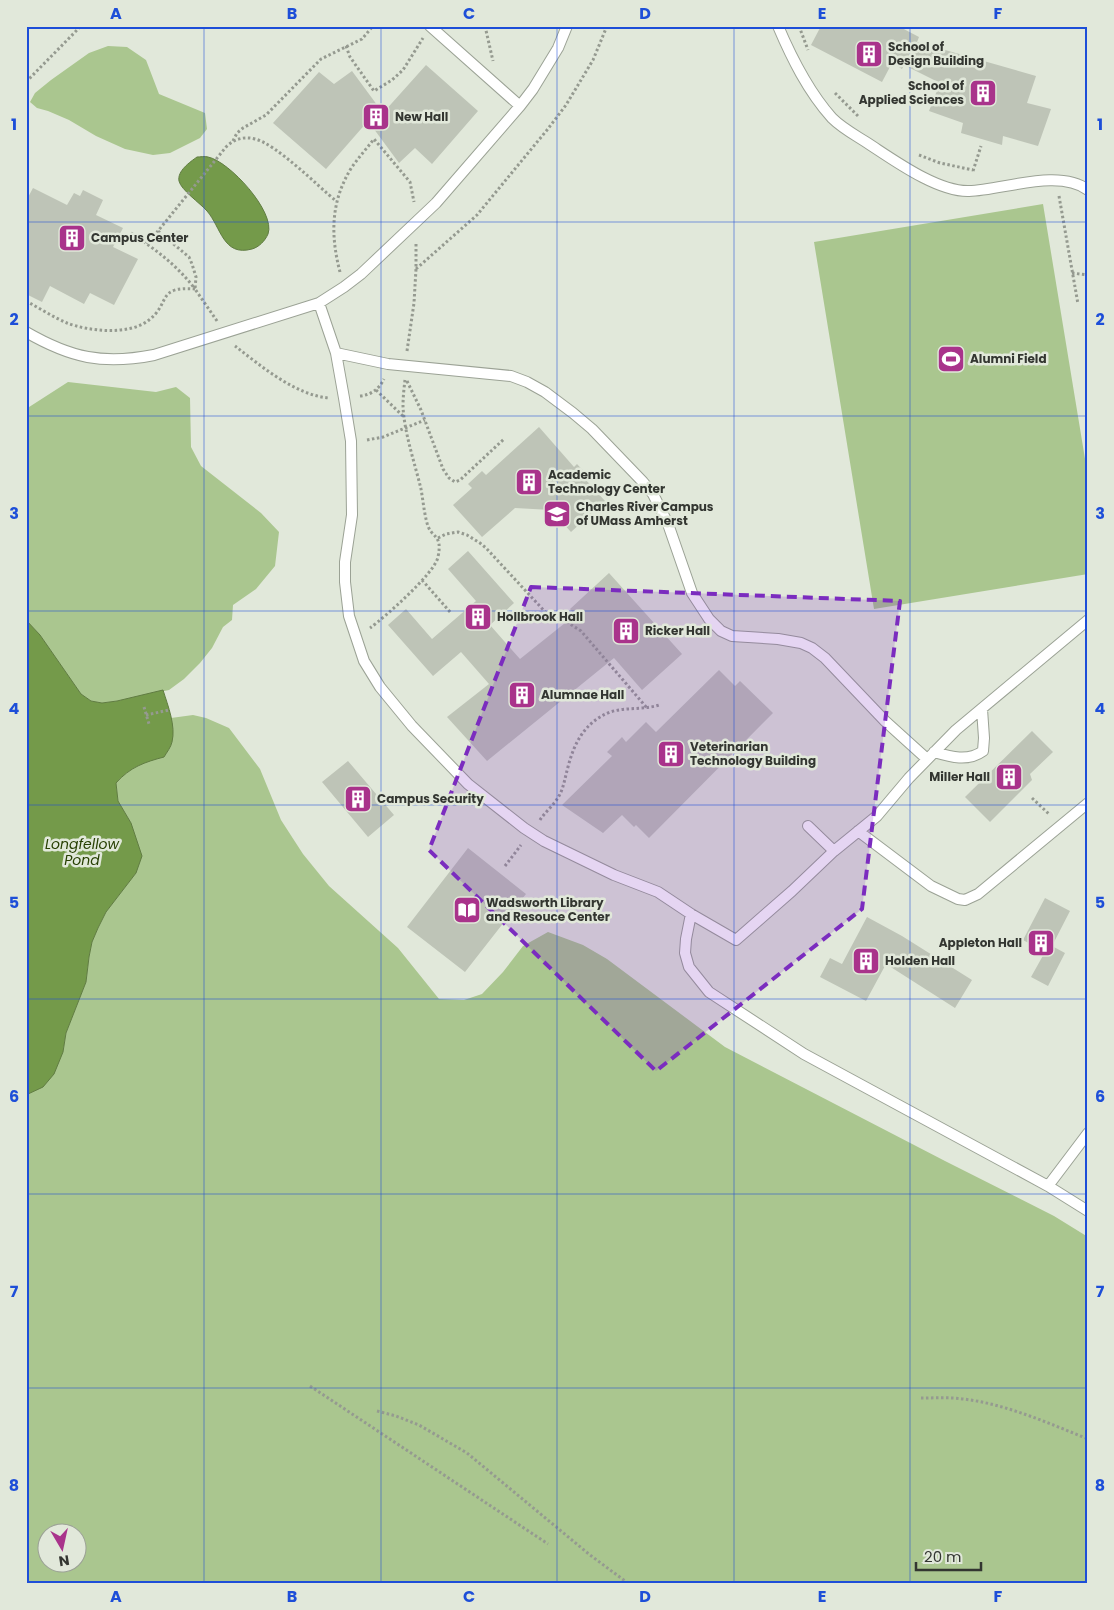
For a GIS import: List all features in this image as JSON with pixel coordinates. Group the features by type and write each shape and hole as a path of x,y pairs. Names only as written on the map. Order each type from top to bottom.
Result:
{"lane":[{"path":"430,26 520,106"},
{"path":"26,332 55,347 79,356 112,360 135,359 154,355 319,303 361,274 436,203 533,89 558,48 567,26"},
{"path":"778,26 789,52 808,86 833,119 911,171 934,182 967,191 1050,180 1069,181 1088,190"},
{"path":"319,303 336,353 350,441 352,515 344,582 349,616 364,661 394,706 468,784 499,810 544,841 614,874 658,892 736,940 834,851 877,816 909,778 956,730 1088,620"},
{"path":"336,353 388,364 511,376 527,382 545,392 592,429 653,494 668,524 692,592 709,619 721,631 732,636 789,640 812,648 825,658 885,721 931,756 976,756 983,751 982,709"},
{"path":"858,831 931,886 958,899 965,900 978,894 1088,803"},
{"path":"808,826 834,851"},
{"path":"691,914 685,953 689,967 709,992 804,1054 1048,1186 1088,1211"},
{"path":"1048,1186 1088,1133"}],"path":[{"path":"26,82 82,26"},
{"path":"233,141 237,133 243,128 266,115 321,59 346,46 355,44 373,26"},
{"path":"346,46 350,57 374,91 392,80 403,70 430,26"},
{"path":"416,269 477,215 556,118 593,60 607,26"},
{"path":"799,26 809,51"},
{"path":"834,93 860,118"},
{"path":"162,227 226,146 242,138 253,138 263,141 336,201"},
{"path":"967,191 981,146"},
{"path":"916,153 940,163 974,170"},
{"path":"1057,180 1078,304"},
{"path":"147,244 158,231"},
{"path":"26,301 67,323 96,330 126,329 148,320 172,291 177,289 195,289 175,265 131,233"},
{"path":"1072,273 1088,275"},
{"path":"405,376 448,478 455,482 470,472 504,439"},
{"path":"376,390 404,417"},
{"path":"350,441 383,437 425,420"},
{"path":"438,538 446,534 458,532 467,535 486,548 550,616 567,622 581,631 647,708"},
{"path":"422,580 451,613"},
{"path":"504,866 559,797 566,780 574,746 595,719 612,712 659,705"},
{"path":"144,707 149,724"},
{"path":"146,715 169,710"},
{"path":"1032,798 1061,826"},
{"path":"310,1386 548,1544"},
{"path":"921,1398 961,1398 982,1402 1017,1412 1088,1440"},
{"path":"377,1411 420,1425 467,1453 590,1555 629,1584"}],"highlighted area":[{"path":"531,587 900,601 862,909 656,1071 429,850"}],"shaded area":[{"path":"108,46 127,47 146,60 159,94 205,113 207,129 200,138 170,153 153,155 125,149 96,136 69,120 37,108 30,102 35,93 51,80 89,53"},
{"name":"Alumni Field","path":"1043,204 1088,477 1088,574 874,609 814,242"},
{"path":"68,382 156,392 176,387 190,398 191,447 201,466 261,513 279,532 275,566 256,589 233,605 232,620 223,627 212,648 184,679 169,690 117,701 102,703 91,701 81,694 40,635 26,620 26,409"},
{"path":"193,715 206,718 229,728 260,769 281,820 303,854 329,886 398,948 439,999 464,1000 482,994 503,972 523,946 548,932 583,945 607,959 725,1047 1054,1216 1088,1237 1088,1584 26,1584 26,1093 28,1094 63,1052 66,1033 86,982 92,942 106,912 136,873 131,823 118,801 116,783 132,769 164,756 172,743 171,718"}],"water":[{"path":"197,157 208,157 227,168 238,177 258,201 269,225 268,234 259,245 252,249 242,250 235,249 229,245 207,211 180,185 179,177 182,170"},
{"name":"Longfellow Pond","path":"26,620 40,635 81,694 91,701 102,703 163,690 173,729 171,744 164,757 138,766 116,783 118,801 131,823 142,856 136,873 106,912 92,942 86,982 66,1033 63,1052 54,1074 43,1087 28,1094 26,1093"}],"building":[{"name":"School of Applied Sciences","path":"821,26 898,26 919,37 917,42 1036,76 1027,103 1051,109 1038,146 1003,136 1002,145 961,133 963,123 929,111 940,83 904,65 902,69 892,63 882,82 811,45"},
{"name":"New Hall","path":"426,65 478,111 432,164 415,148 399,163 368,121 326,169 273,123 319,72 334,84 352,71 383,113"},
{"name":"Campus Center","path":"33,188 67,205 74,193 80,196 83,190 103,200 96,215 123,228 113,247 138,259 114,305 90,293 84,304 50,286 42,302 26,294 26,201"},
{"name":"Academic Technology Center","path":"539,427 574,467 577,464 589,477 586,480 605,501 571,532 551,510 515,508 482,537 453,505 472,488 468,484 482,471 486,475"},
{"path":"468,551 514,603 490,625 520,659 575,615 570,609 609,573 682,654 642,690 614,658 487,761 447,717 489,684 461,652 433,676 388,625 406,609 432,639 476,601 448,569"},
{"name":"Veterinarian Technology Building","path":"719,670 735,686 740,681 773,713 649,838 622,815 603,833 562,805 612,756 607,752 622,737 626,742 646,722 656,732"},
{"name":"Miller Hall","path":"1032,731 1053,752 1030,774 1032,780 990,822 965,797"},
{"name":"Campus Security","path":"348,761 394,815 368,837 322,782"},
{"name":"Wadsworth Library and Resouce Center","path":"468,848 526,894 465,972 407,927"},
{"name":"Appleton Hall","path":"1045,898 1070,911 1052,946 1065,953 1048,986 1031,977 1045,952 1023,940"},
{"path":"867,917 902,936 972,980 955,1008 886,964 866,1001 820,977 830,958 842,964"}],"place":[{"name":"School of Design Building","path":"869,54"},
{"name":"School of Applied Sciences","path":"983,93"},
{"name":"New Hall","path":"376,117"},
{"name":"Campus Center","path":"72,238"},
{"name":"Alumni Field","path":"951,359"},
{"name":"Academic Technology Center","path":"529,482"},
{"name":"Charles River Campus of UMass Amherst","path":"557,514"},
{"name":"Hollbrook Hall","path":"478,617"},
{"name":"Ricker Hall","path":"626,631"},
{"name":"Alumnae Hall","path":"522,695"},
{"name":"Veterinarian Technology Building","path":"671,754"},
{"name":"Miller Hall","path":"1009,777"},
{"name":"Campus Security","path":"358,799"},
{"name":"Wadsworth Library and Resouce Center","path":"467,910"},
{"name":"Appleton Hall","path":"1041,943"},
{"name":"Holden Hall","path":"866,961"}]}
